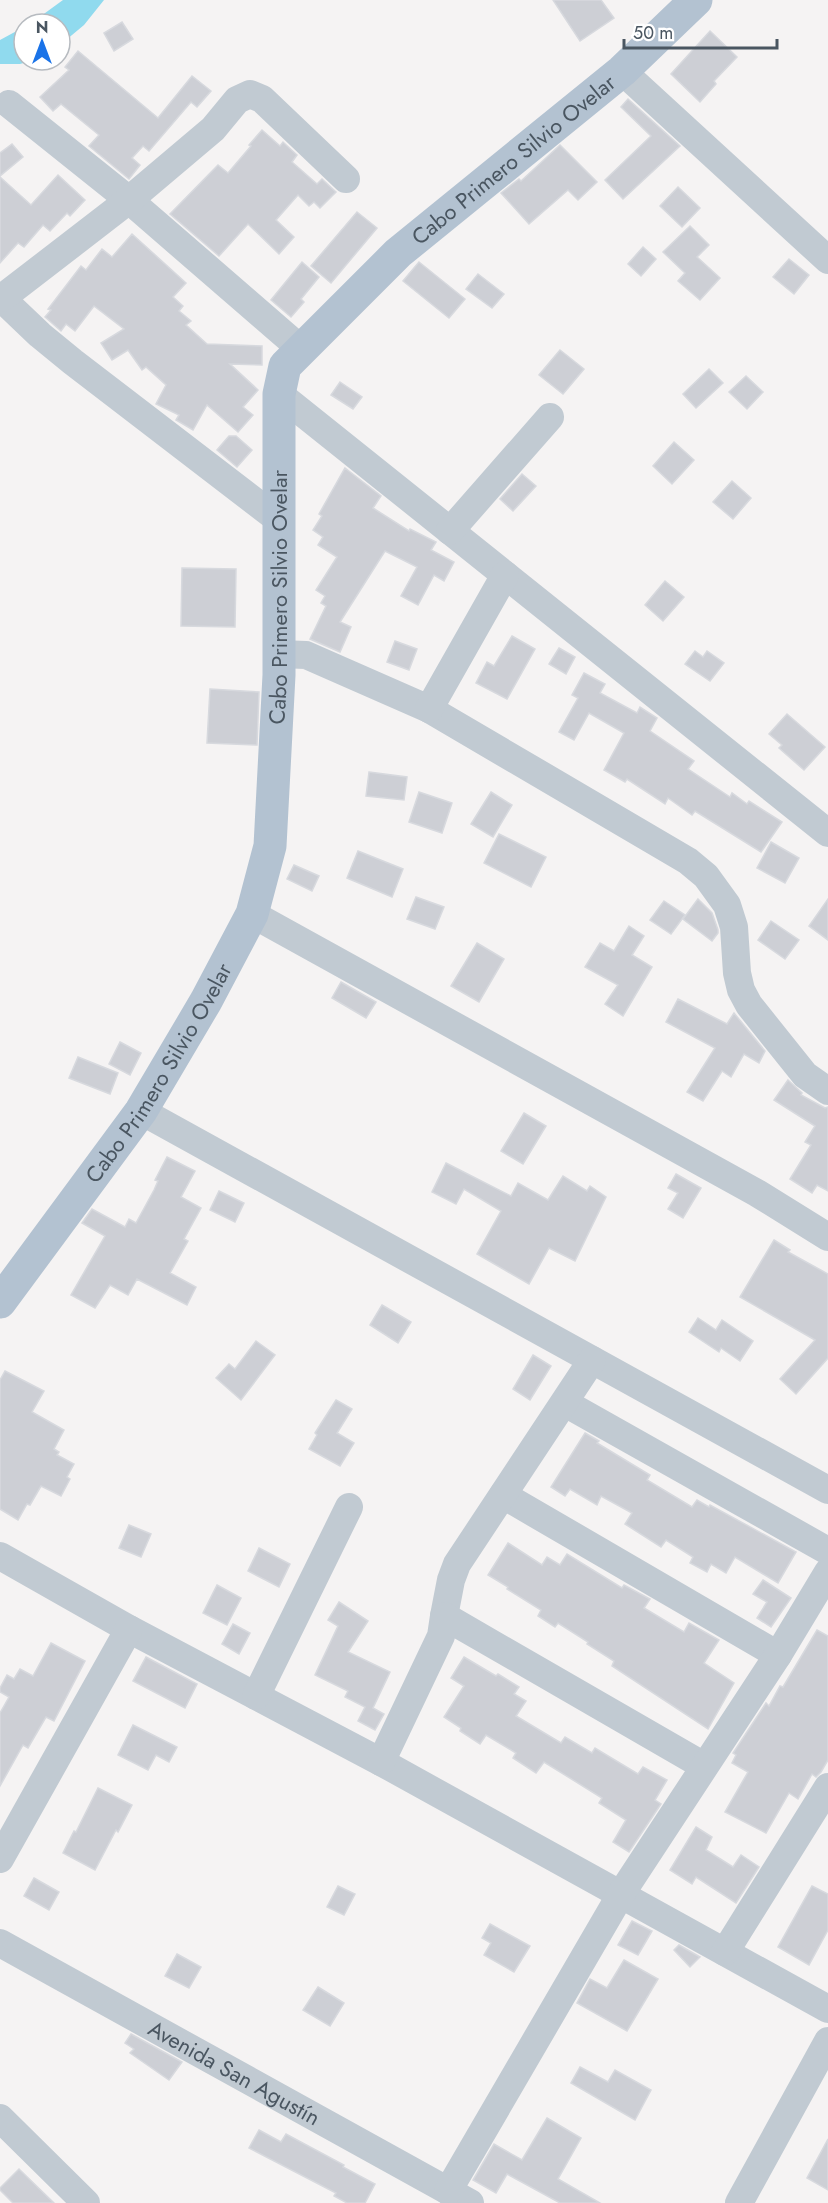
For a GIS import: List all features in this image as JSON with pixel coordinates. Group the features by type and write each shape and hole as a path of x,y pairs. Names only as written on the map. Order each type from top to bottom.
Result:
{"main road":[{"name":"Cabo Primero Silvio Ovelar","path":"0,1302 141,1111 206,1001 252,914 270,846 279,675 279,394 285,366 399,253 622,71 696,0"}],"street":[{"path":"622,71 828,260"},
{"path":"279,520 73,362 40,335 1,297 129,200 213,129 237,100 250,94 262,99 346,179"},
{"path":"9,104 129,200 301,349"},
{"path":"279,394 828,833"},
{"path":"450,531 550,417"},
{"path":"429,709 505,575"},
{"path":"279,654 306,655 429,709 688,861 706,876 727,904 734,927 737,974 748,1005 805,1075 828,1091"},
{"path":"252,914 757,1194 828,1237"},
{"path":"141,1111 828,1490"},
{"path":"381,1762 441,1636 451,1580 457,1564 592,1360"},
{"path":"565,1403 828,1551"},
{"path":"503,1495 778,1655"},
{"path":"256,1696 349,1507"},
{"path":"0,1556 129,1629 381,1762 725,1952 826,2004"},
{"path":"459,2197 621,1894 778,1655 828,1572"},
{"path":"444,1616 704,1766"},
{"path":"0,1859 129,1629"},
{"path":"725,1952 828,1787"},
{"name":"Avenida San Agustín","path":"0,1943 459,2197"},
{"path":"739,2203 828,2041"},
{"path":"0,2118 86,2203"}],"water":[{"path":"63,0 104,0 84,25 72,35 72,12 46,12"},
{"path":"12,34 12,64 0,64 0,40"}],"building":[{"path":"553,0 601,0 614,18 580,41"},
{"path":"122,22 133,39 114,51 104,33"},
{"path":"710,31 737,57 714,81 716,84 700,102 671,74"},
{"path":"78,51 158,118 192,76 211,91 197,107 191,102 149,151 143,146 132,158 140,165 129,179 89,146 99,135 61,104 53,111 40,97 67,72 72,72 72,58"},
{"path":"628,99 680,146 623,199 605,180 651,136 621,107"},
{"path":"262,130 280,146 283,142 297,155 292,162 317,184 322,179 336,192 320,208 314,202 309,206 298,195 276,220 294,237 279,254 248,224 219,256 170,214 218,165 228,173"},
{"path":"12,144 23,157 0,176 0,153"},
{"path":"560,145 597,182 578,200 568,190 529,224 501,193 519,179 521,181"},
{"path":"58,175 85,200 70,216 67,213 50,231 43,225 24,247 18,243 0,263 0,177 31,205"},
{"path":"678,187 700,208 682,227 660,206"},
{"path":"357,212 377,228 331,283 311,266"},
{"path":"690,226 709,245 697,257 720,278 700,300 678,281 685,273 663,252"},
{"path":"132,234 186,283 173,297 183,306 179,311 191,321 186,325 207,344 262,346 262,365 230,364 258,390 243,407 253,415 238,432 207,405 193,430 176,420 179,415 156,404 166,385 146,367 142,370 128,350 112,360 101,343 124,329 94,306 75,331 66,324 61,331 45,317 51,310 48,309 81,266 86,270 102,249 112,257"},
{"path":"643,247 656,259 641,276 628,264"},
{"path":"789,259 809,275 794,294 773,277"},
{"path":"302,262 319,277 301,299 304,302 291,317 271,300"},
{"path":"419,262 465,299 449,318 403,281"},
{"path":"478,274 504,294 492,308 466,289"},
{"path":"560,350 584,369 563,394 539,375"},
{"path":"709,369 723,383 696,408 683,394"},
{"path":"746,376 763,392 747,409 729,392"},
{"path":"340,382 362,397 353,409 331,395"},
{"path":"229,436 236,436 252,450 237,467 217,450"},
{"path":"674,442 694,460 672,484 653,466"},
{"path":"345,468 381,496 373,508 409,531 410,529 436,542 431,550 454,562 444,581 434,575 418,605 401,596 417,567 385,551 340,622 351,627 340,652 310,639 326,606 321,603 325,596 316,590 337,557 318,545 323,537 313,530 322,516 319,514"},
{"path":"522,474 536,486 513,511 500,499"},
{"path":"732,481 751,498 733,519 713,502"},
{"path":"182,568 236,569 235,627 181,626"},
{"path":"665,581 684,597 663,621 645,605"},
{"path":"512,636 535,649 507,699 476,683 487,662 494,666"},
{"path":"395,641 417,649 409,670 387,662"},
{"path":"559,648 575,657 566,674 549,664"},
{"path":"695,651 703,657 707,651 724,663 710,681 685,664"},
{"path":"584,673 605,684 600,693 637,713 640,707 657,718 650,731 694,761 688,769 730,797 732,793 747,804 749,801 782,822 761,852 695,811 692,815 668,798 665,804 627,779 625,782 604,770 624,733 589,713 574,740 559,732 578,698 572,695"},
{"path":"210,689 259,692 257,745 207,743"},
{"path":"787,714 825,747 804,770 779,748 782,745 769,734"},
{"path":"369,772 407,777 404,800 366,796"},
{"path":"419,792 452,803 442,833 409,822"},
{"path":"491,792 512,805 493,837 471,824"},
{"path":"499,834 546,857 531,887 484,863"},
{"path":"771,842 799,858 785,883 757,868"},
{"path":"358,851 403,869 392,897 347,878"},
{"path":"294,865 319,876 312,891 287,879"},
{"path":"416,897 444,907 435,929 407,919"},
{"path":"698,899 712,913 718,930 712,941 683,919"},
{"path":"828,899 828,940 809,926"},
{"path":"664,901 685,915 671,934 650,920"},
{"path":"771,921 799,940 785,959 758,940"},
{"path":"629,926 644,936 632,955 652,967 623,1016 605,1004 618,985 585,967 600,943 614,951"},
{"path":"477,943 504,959 479,1002 451,986"},
{"path":"341,982 376,1002 366,1018 332,998"},
{"path":"678,999 727,1024 734,1013 765,1051 759,1063 744,1054 731,1077 722,1071 703,1101 687,1092 715,1048 666,1022"},
{"path":"120,1042 141,1053 130,1075 109,1064"},
{"path":"78,1057 118,1073 110,1094 69,1078"},
{"path":"788,1080 802,1093 801,1095 825,1108 828,1107 828,1191 817,1185 812,1193 790,1179 811,1145 805,1142 815,1126 774,1100"},
{"path":"524,1113 546,1126 523,1164 501,1151"},
{"path":"167,1157 195,1171 181,1197 201,1208 184,1239 188,1241 170,1273 196,1287 187,1305 137,1279 128,1295 110,1285 95,1308 71,1295 105,1236 82,1223 92,1209 125,1227 129,1219 136,1223 154,1190 158,1181 155,1180"},
{"path":"446,1163 511,1196 518,1183 548,1200 563,1176 587,1191 590,1186 606,1197 575,1261 549,1248 529,1284 477,1254 501,1211 464,1189 456,1204 432,1192"},
{"path":"676,1174 701,1188 683,1218 668,1209 678,1193 668,1188"},
{"path":"219,1191 244,1203 235,1222 210,1210"},
{"path":"774,1240 790,1250 788,1252 828,1274 828,1358 796,1394 780,1379 815,1340 740,1297"},
{"path":"382,1305 411,1322 398,1343 370,1325"},
{"path":"698,1318 716,1330 722,1320 753,1341 740,1361 721,1348 719,1352 689,1332"},
{"path":"256,1341 275,1355 241,1400 216,1378 229,1364 235,1369"},
{"path":"533,1355 551,1366 530,1400 513,1389"},
{"path":"5,1371 44,1391 32,1412 64,1430 54,1449 59,1452 57,1455 74,1464 67,1477 70,1479 61,1496 41,1486 18,1520 0,1509 0,1380"},
{"path":"336,1400 352,1409 337,1433 354,1443 340,1466 309,1449 317,1435 315,1433"},
{"path":"585,1433 599,1441 597,1443 650,1475 647,1480 692,1507 697,1500 709,1507 710,1505 796,1552 778,1583 735,1557 726,1573 711,1564 707,1572 690,1563 693,1557 666,1540 661,1547 625,1524 632,1513 601,1496 597,1505 570,1489 565,1496 551,1487"},
{"path":"129,1525 151,1534 141,1557 119,1548"},
{"path":"508,1543 542,1565 547,1557 560,1565 567,1554 622,1588 624,1585 650,1599 644,1608 684,1632 689,1623 719,1640 704,1663 734,1683 708,1729 612,1666 614,1661 587,1644 588,1642 558,1623 555,1627 538,1616 541,1610 488,1575"},
{"path":"259,1548 290,1564 279,1587 248,1571"},
{"path":"763,1580 791,1598 771,1627 757,1618 767,1602 753,1594"},
{"path":"217,1585 241,1598 227,1625 203,1613"},
{"path":"339,1602 368,1621 348,1652 390,1672 373,1708 384,1714 375,1730 358,1721 365,1707 345,1697 348,1691 315,1675 338,1626 328,1620"},
{"path":"233,1624 250,1633 239,1654 222,1644"},
{"path":"817,1630 828,1636 828,1760 816,1777 812,1774 798,1799 789,1793 766,1833 725,1812 748,1772 732,1763 736,1755 733,1753 766,1703 769,1706 780,1686 783,1687"},
{"path":"51,1643 85,1661 54,1721 46,1717 28,1748 23,1745 0,1786 0,1713 9,1697 0,1692 0,1688 7,1675 14,1679 20,1669 33,1676"},
{"path":"146,1657 197,1684 185,1708 133,1681"},
{"path":"464,1657 519,1687 514,1694 526,1701 516,1716 561,1743 565,1737 592,1753 595,1748 638,1774 643,1767 667,1780 655,1800 661,1804 629,1852 613,1842 626,1820 599,1803 602,1798 544,1762 536,1773 513,1758 516,1753 486,1735 480,1744 444,1717 464,1686 451,1678"},
{"path":"133,1725 177,1747 169,1762 156,1755 148,1770 118,1755"},
{"path":"98,1788 132,1805 95,1870 63,1853"},
{"path":"696,1827 712,1837 706,1850 733,1867 741,1855 759,1867 736,1903 696,1877 692,1884 670,1870"},
{"path":"34,1878 59,1892 49,1910 24,1896"},
{"path":"338,1886 355,1894 344,1915 327,1907"},
{"path":"812,1886 828,1894 828,1930 809,1965 778,1947"},
{"path":"632,1921 652,1931 638,1955 618,1945"},
{"path":"490,1924 530,1946 514,1972 484,1955 491,1943 482,1938"},
{"path":"679,1945 700,1957 690,1967 674,1950"},
{"path":"177,1954 201,1967 189,1988 165,1976"},
{"path":"624,1960 658,1979 627,2031 577,2003 590,1979 607,1988"},
{"path":"318,1987 344,2003 330,2026 303,2010"},
{"path":"131,2034 182,2062 169,2080 130,2053 134,2049 125,2043"},
{"path":"580,2067 608,2082 615,2070 651,2090 635,2120 571,2083"},
{"path":"547,2118 581,2138 558,2179 600,2203 560,2203 507,2174 496,2193 473,2180 494,2144 522,2160"},
{"path":"259,2130 281,2142 286,2134 375,2184 365,2203 347,2203 334,2196 336,2193 249,2148"},
{"path":"828,2139 828,2190 807,2178"},
{"path":"19,2169 54,2203 13,2203 0,2188"}]}
